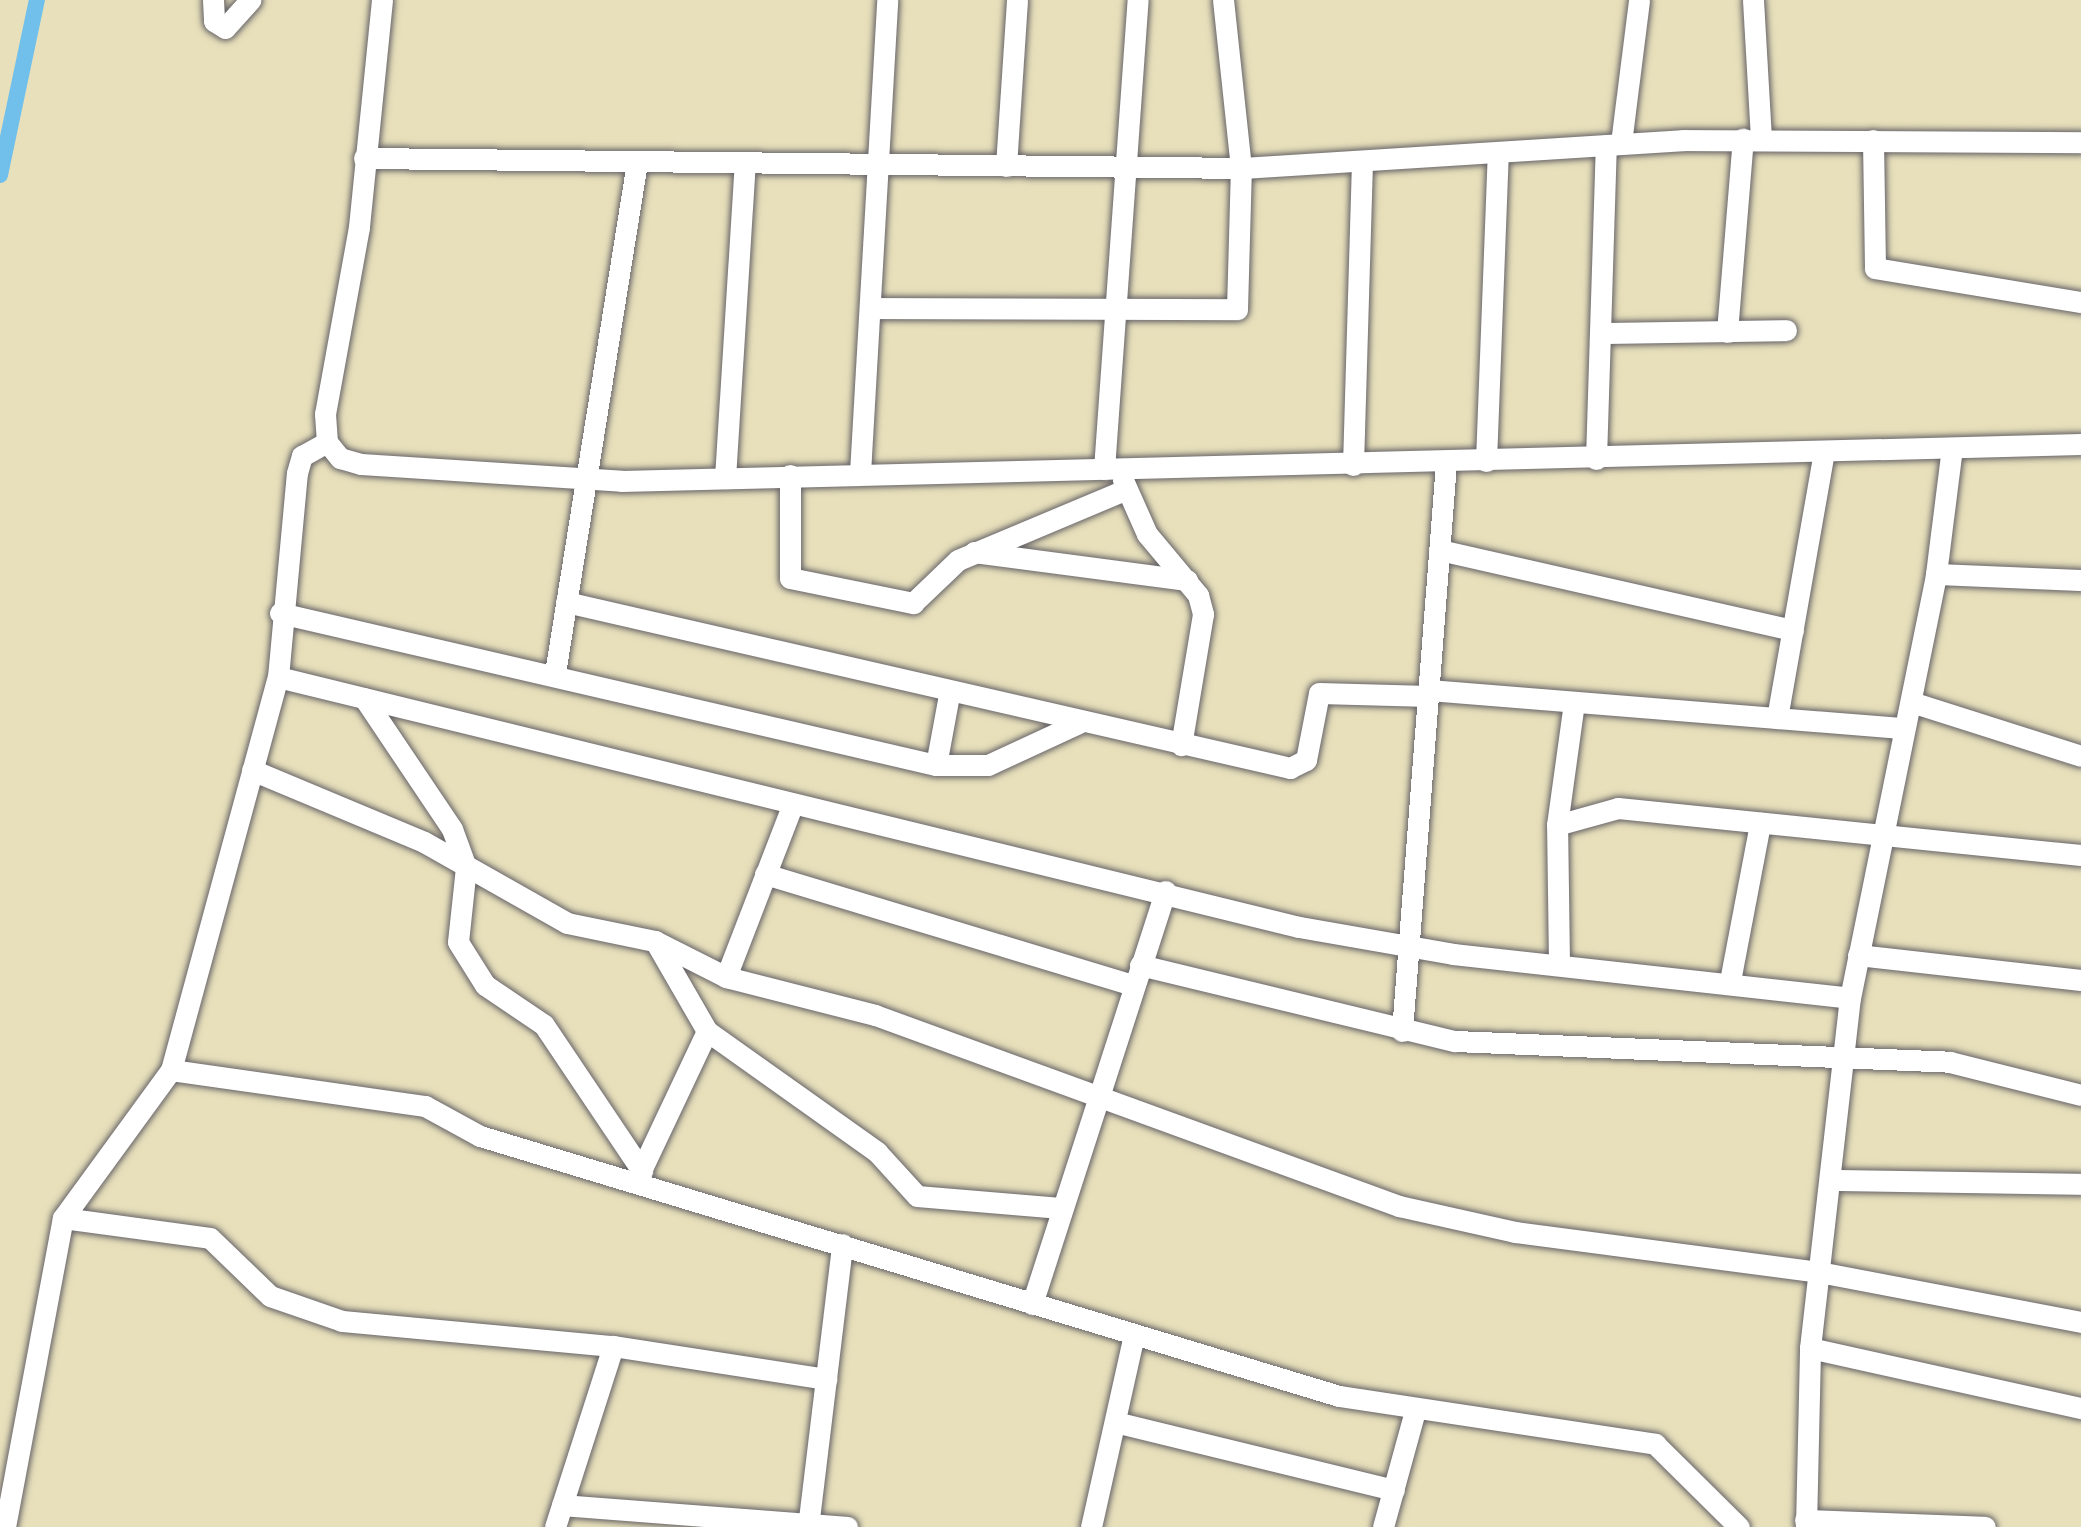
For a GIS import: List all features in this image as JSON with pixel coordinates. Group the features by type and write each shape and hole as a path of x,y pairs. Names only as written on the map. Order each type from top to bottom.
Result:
{"street":[{"path":"213,0 214,21 225,28 250,0"},
{"path":"382,0 327,442 340,458 362,464 585,480 860,473 1116,476 2081,444"},
{"path":"860,473 887,0"},
{"path":"1006,166 1017,0"},
{"path":"1138,0 1122,168 1116,476 1147,534 1187,580 1203,627 1181,745"},
{"path":"870,308 1237,309 1241,168 1223,0"},
{"path":"1596,459 1613,144 1639,0"},
{"path":"1727,332 1752,139 1753,0"},
{"path":"364,158 1241,168 1752,139 2081,142"},
{"path":"1873,140 1875,268 2081,302"},
{"path":"1486,461 1498,152"},
{"path":"1353,465 1362,161"},
{"path":"556,673 637,162"},
{"path":"724,478 745,163"},
{"path":"1600,333 1786,330"},
{"path":"5,1527 63,1218 171,1070 278,677 280,613 297,473 302,456 327,442"},
{"path":"1952,448 1936,574 1850,998 1833,1180 1810,1348 1805,1524 1985,1527"},
{"path":"1777,718 1824,452"},
{"path":"1402,1031 1446,463"},
{"path":"790,475 787,569 798,583 919,602 973,552 1116,476"},
{"path":"1440,550 1793,630"},
{"path":"973,552 1187,580"},
{"path":"1936,574 2081,580"},
{"path":"566,602 949,694 1290,768 1306,760 1319,693 1429,693 1904,728"},
{"path":"280,613 556,673 936,765 988,765 1080,723"},
{"path":"278,677 793,806 1409,946 1850,998"},
{"path":"936,765 949,694"},
{"path":"364,698 444,814 466,868 458,942 485,985 544,1024 639,1177"},
{"path":"1911,701 2081,756"},
{"path":"1559,964 1557,825 1574,702"},
{"path":"252,770 466,868 567,923 656,941 726,977 875,1015 1417,1210 1515,1232 1820,1272 2081,1322"},
{"path":"726,977 793,806"},
{"path":"1557,825 1618,808 2081,856"},
{"path":"1730,981 1760,823"},
{"path":"766,874 1136,975 1402,1031 1540,1050 1844,1053 1950,1062 2081,1095"},
{"path":"1032,1304 1095,1093 1165,891"},
{"path":"656,941 707,1031 862,1140 917,1196 1060,1208"},
{"path":"1858,955 2081,980"},
{"path":"639,1177 707,1031"},
{"path":"171,1070 425,1106 480,1136 639,1177 1133,1339 1415,1411 1546,1422 1661,1446 1739,1527"},
{"path":"1833,1180 2081,1184"},
{"path":"63,1218 210,1238 270,1296 342,1321 613,1346 826,1379"},
{"path":"808,1524 842,1244"},
{"path":"1091,1527 1133,1339"},
{"path":"555,1527 613,1346"},
{"path":"1810,1348 2081,1408"},
{"path":"1383,1527 1415,1411"},
{"path":"1115,1422 1394,1490"},
{"path":"562,1504 848,1527"}],"waterway":[{"path":"0,175 37,0"}]}
